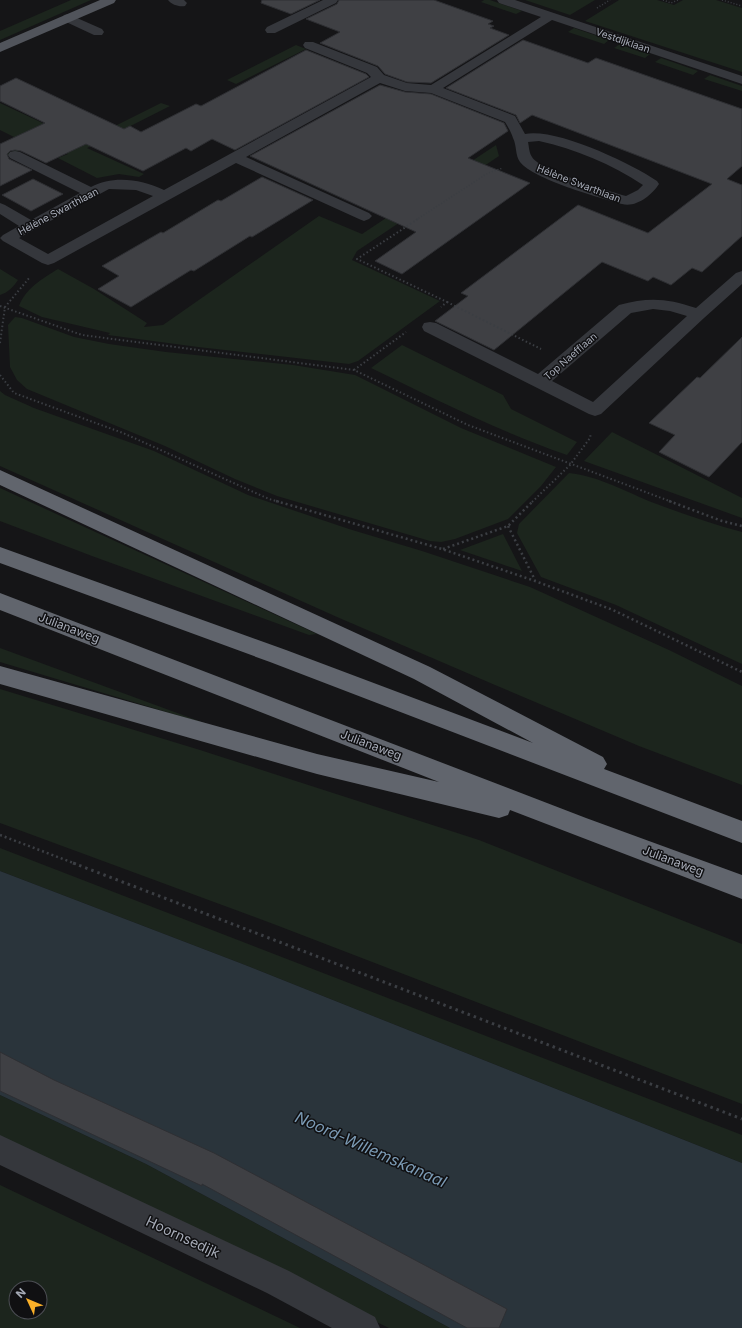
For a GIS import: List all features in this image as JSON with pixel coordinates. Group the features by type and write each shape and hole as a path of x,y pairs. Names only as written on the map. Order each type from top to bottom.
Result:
{"highway":[{"path":"0,477 422,673 684,811"},
{"path":"0,555 278,656 742,832"},
{"name":"Julianaweg","path":"0,601 578,826 742,887"},
{"path":"0,675 317,764 578,826"}],"main road":[{"path":"0,48 110,0"}],"street":[{"path":"271,30 332,0"},
{"name":"Vestdijklaan","path":"503,0 742,80"},
{"path":"434,89 552,16"},
{"path":"68,18 98,32"},
{"name":"Hélène Swarthlaan","path":"309,45 372,70 379,78 405,87 434,89 510,119 521,138 526,159 535,168 627,201 644,193 652,184 637,173 578,149 537,136 521,138"},
{"path":"48,260 379,78"},
{"path":"15,155 91,193"},
{"path":"235,157 364,216"},
{"name":"Hélène Swarthlaan","path":"48,260 8,238 106,185 120,184 149,188 164,196"},
{"path":"0,208 31,226"},
{"path":"595,410 698,314 742,276"},
{"name":"Top Naefflaan","path":"595,410 540,382 625,309 640,304 657,303 678,306 698,314"},
{"path":"430,327 540,382"},
{"name":"Hoornsedijk","path":"0,1150 278,1282 364,1328"}],"path":[{"path":"663,0 671,3 678,0"},
{"path":"722,0 742,6"},
{"path":"526,159 488,173 357,259 565,360"},
{"path":"0,343 5,307 23,285 48,260"},
{"path":"440,307 447,302"},
{"path":"0,306 82,335 354,370 468,425 570,465 722,521 742,526"},
{"path":"354,370 410,329"},
{"path":"0,375 14,392 123,433 269,499 442,549 535,581 613,610 742,672"},
{"path":"442,549 508,526 570,465 590,438 595,410"},
{"path":"508,526 535,581"},
{"path":"0,835 742,1119"}],"shaded area":[{"path":"71,0 91,0 0,40 0,31"},
{"path":"484,0 490,0 522,11 516,14 481,2"},
{"path":"525,0 595,0 570,15"},
{"path":"619,0 657,0 674,5 683,0 716,0 742,8 742,72 585,21"},
{"path":"574,28 609,40 604,44 568,32"},
{"path":"620,44 650,54 645,58 614,48"},
{"path":"296,45 306,49 236,84 227,80"},
{"path":"661,58 698,71 693,75 655,62"},
{"path":"710,75 742,86 742,91 704,79"},
{"path":"0,103 83,142 161,103 170,106 87,148 144,174 139,177 119,174 97,178 58,158 68,154 61,150 31,145 0,160 0,149 9,153 28,144 0,130"},
{"path":"496,145 499,156 357,251 352,260 440,301 358,361 349,364 108,335 110,333 42,317 19,306 30,289 40,280 58,269 94,289 147,323 144,327 163,325 319,216 362,234"},
{"path":"0,269 18,280 10,289 0,295"},
{"path":"15,317 22,318 74,337 109,344 166,352 293,365 355,375 461,428 556,467 541,486 508,519 455,539 441,542 430,541 277,496 235,479 165,446 27,389 17,380 10,367 8,325"},
{"path":"402,345 503,395 511,409 577,442 567,455 541,446 444,403 371,368"},
{"path":"0,391 5,395 34,408 154,451 248,495 530,587 669,650 742,686 742,785 639,746 495,685 337,617 0,466"},
{"path":"612,432 742,498 742,518 584,461"},
{"path":"569,473 591,477 654,503 742,532 742,664 616,605 541,577 517,533 519,524"},
{"path":"0,488 317,634 309,635 0,521"},
{"path":"503,534 522,571 460,550"},
{"path":"0,648 210,725 0,662"},
{"path":"0,689 200,750 479,840 742,944 742,1104 276,925 0,823"},
{"path":"0,848 742,1135 742,1163 240,963 0,871"},
{"path":"0,1095 146,1164 450,1328 389,1328 0,1140"},
{"path":"0,1185 300,1328 0,1328"}],"water":[{"name":"Noord-Willemskanaal","path":"0,871 240,963 742,1163 742,1328 450,1328 146,1164 0,1095"}],"building":[{"path":"262,0 320,0 291,14 261,3"},
{"path":"339,0 434,0 493,21 488,24 494,26 490,28 509,35 431,83 407,82 385,74 378,66 320,43 340,32 306,19 337,4"},
{"path":"523,40 588,63 596,58 742,109 742,166 727,179 742,185 742,236 702,272 692,268 671,285 653,277 648,281 602,262 494,350 435,321 468,296 461,293 578,205 648,233 712,184 532,115 520,123 516,115 446,88"},
{"path":"306,50 366,74 369,77 235,150 212,139 191,151 186,148 143,171 86,144 46,163 21,151 15,150 10,151 7,154 9,159 32,170 0,186 0,144 45,123 0,101 0,86 16,78 124,129 130,126 141,132 196,104 201,106"},
{"path":"380,85 405,92 431,94 504,123 508,131 468,158 530,183 402,274 375,261 416,232 250,156"},
{"path":"262,177 313,200 252,237 250,236 194,271 191,270 131,307 98,289 119,276 102,266 161,232 163,233 218,200 221,201"},
{"path":"33,179 63,194 31,211 2,195"},
{"path":"742,337 742,442 709,477 659,452 675,435 649,423 697,377 700,378"},
{"path":"0,1052 54,1080 214,1153 507,1309 499,1328 467,1328 202,1184 202,1186 0,1091"}]}
